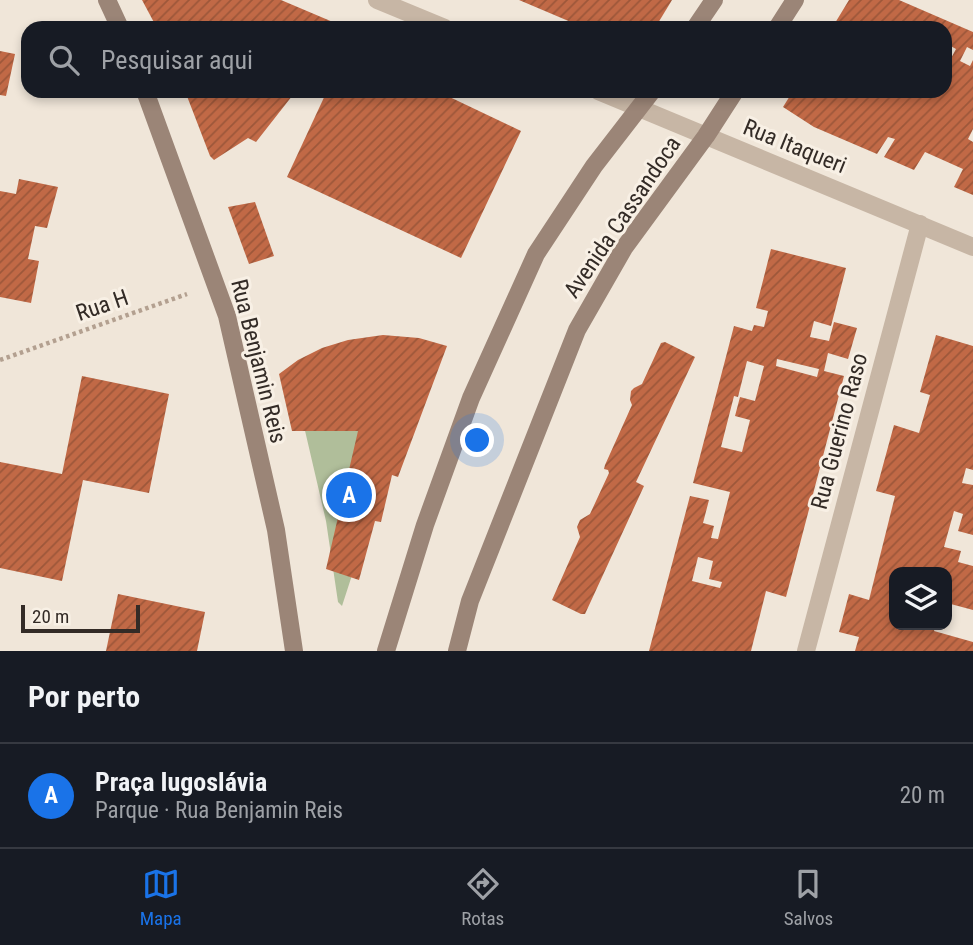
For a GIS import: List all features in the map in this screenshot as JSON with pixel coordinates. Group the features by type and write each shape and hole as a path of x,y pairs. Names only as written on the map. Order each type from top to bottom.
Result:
{"street":[{"path":"107,0 117,21"},
{"path":"377,0 428,21"},
{"path":"700,21 714,0"},
{"path":"781,21 795,0"},
{"name":"Rua Benjamin Reis","path":"148,98 227,316 276,530 295,651"},
{"name":"Rua Itaqueri","path":"615,98 973,247"},
{"name":"Avenida Cassandoca","path":"386,651 425,525 471,398 536,254 594,166 647,98"},
{"name":"Avenida Cassandoca","path":"457,651 470,601 577,330 624,248 730,98"},
{"name":"Rua Guerino Raso","path":"806,651 920,224"}],"path":[{"name":"Rua H","path":"0,360 215,284"}],"green space":[{"path":"359,350 366,532 342,606 338,602 326,521 293,379"}],"building":[{"path":"142,0 281,0 330,21 153,21"},
{"path":"519,0 672,0 659,21 568,21"},
{"path":"849,0 899,0 948,21 836,21"},
{"path":"952,23 973,32 973,50 967,47 960,61 970,66 973,60 973,129 968,139 973,142 973,195 954,187 963,169 925,152 914,170 884,157 895,139 888,137 877,154 814,127 783,107 789,98 952,98 952,56 956,49 952,47"},
{"path":"0,51 15,54 6,96 0,95"},
{"path":"188,98 291,98 256,142 248,138 214,160 210,156"},
{"path":"324,98 452,98 521,131 461,258 287,177"},
{"path":"19,179 58,187 47,228 35,226 28,259 39,261 31,303 0,297 0,191 16,194"},
{"path":"255,202 274,256 249,264 228,207"},
{"path":"771,249 846,268 831,326 814,321 810,337 829,341 834,322 857,328 848,359 828,353 824,371 844,376 786,597 766,591 751,651 649,651 690,496 709,500 703,523 714,526 711,538 718,539 730,492 693,483 734,326 752,331 754,325 764,327 768,311 756,308","holes":["777,359 819,369 817,377 776,366","747,361 764,366 755,401 740,397 735,416 750,420 742,452 721,447 734,396 738,397","698,557 713,561 709,579 722,582 720,588 692,581"]},
{"path":"383,335 419,338 447,346 398,477 392,475 381,522 375,521 359,580 326,569 358,431 292,431 279,374 298,360 322,348 348,340"},
{"path":"936,335 973,346 973,470 966,468 962,483 973,485 973,535 958,531 963,514 954,511 944,547 961,551 958,562 973,566 973,610 952,604 952,567 889,567 889,630 934,630 973,642 973,651 855,651 859,637 839,632 849,594 869,600 895,496 876,491 894,425 919,433 930,395 920,392"},
{"path":"665,342 695,357 636,482 644,486 585,614 581,614 552,600 580,537 577,527 580,520 590,514 609,473 604,469 605,465 632,405 631,391 642,384 661,343"},
{"path":"82,376 169,394 149,493 83,480 62,581 0,568 0,462 62,474"},
{"path":"118,594 205,612 197,651 106,651"}],"place":[{"name":"Praça Iugoslávia","path":"349,495"}]}
